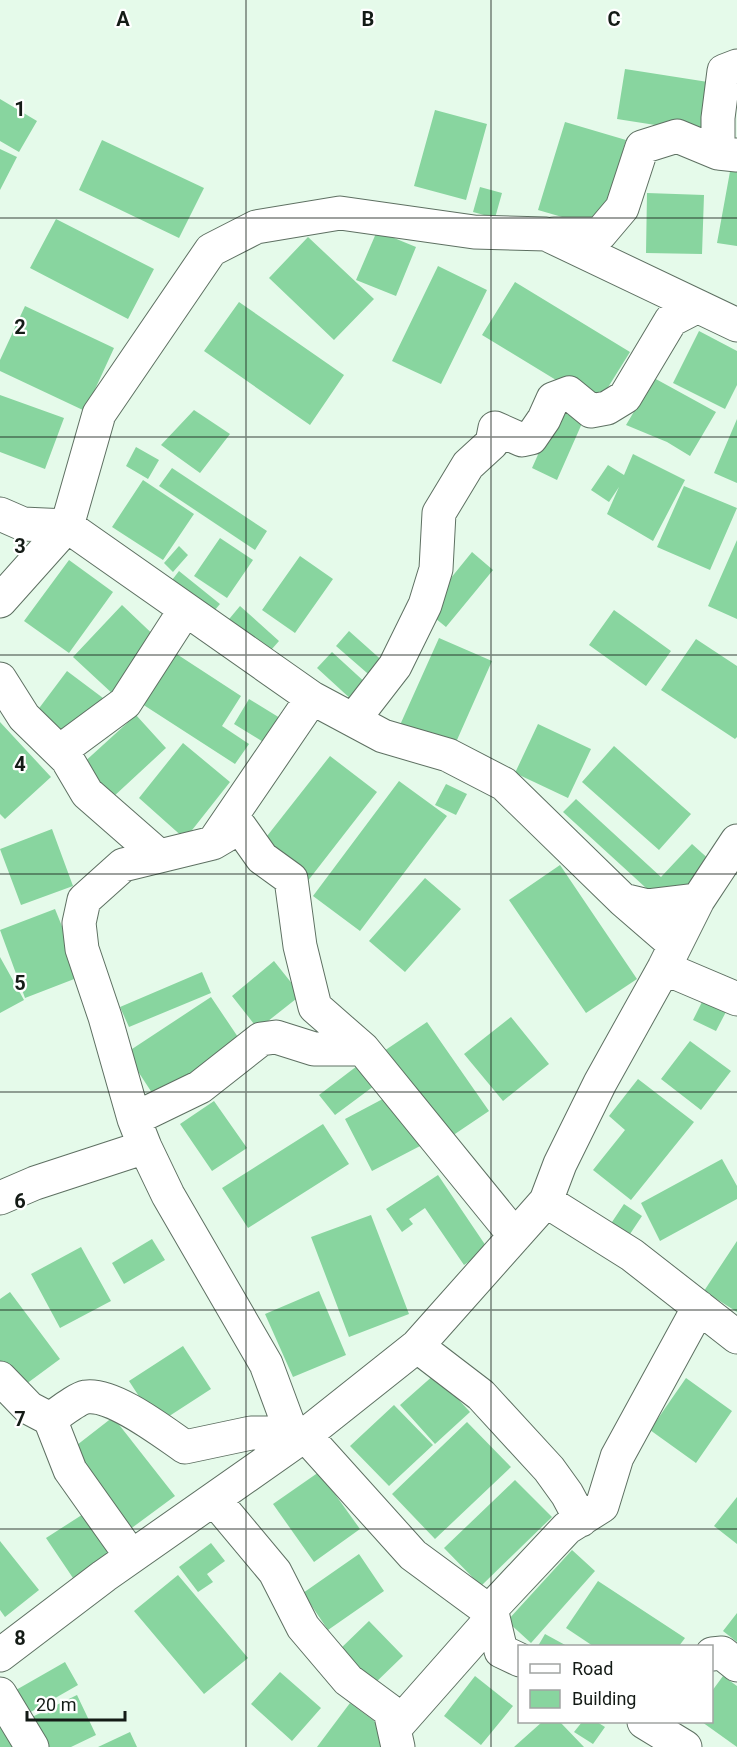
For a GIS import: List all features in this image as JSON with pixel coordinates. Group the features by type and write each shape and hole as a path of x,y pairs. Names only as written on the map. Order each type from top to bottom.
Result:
{"street":[{"path":"728,154 718,117 724,71 737,66"},
{"path":"0,602 68,526 99,414 211,250 256,227 340,213 474,232 600,234 622,207 642,147 677,136 728,154"},
{"path":"546,234 737,326"},
{"path":"354,719 395,666 425,605 436,569 439,513 468,465 492,443 495,428 522,440 531,438 544,419 553,399 569,393 591,411 607,408 625,397 671,320 696,307"},
{"path":"0,514 23,524 68,526 312,698 383,736 448,755 504,784 623,900 670,957 737,999"},
{"path":"60,751 125,703 185,609"},
{"path":"0,679 24,717 60,751 87,793 159,856"},
{"path":"213,843 312,698"},
{"path":"514,1236 363,1049 315,1007 300,946 291,879 262,858 240,827 213,843 123,866 84,900 79,923 82,949 105,1017 139,1133 168,1195 266,1364 297,1436 413,1555 491,1614 501,1651 518,1660"},
{"path":"0,1655 131,1556 214,1499 417,1346 546,1201 560,1164 600,1083 670,957 698,900 737,841"},
{"path":"623,900 648,906 698,900"},
{"path":"0,1198 139,1133 261,1039 276,1037 314,1049 363,1049"},
{"path":"546,1201 632,1255 737,1337"},
{"path":"397,1737 491,1614 567,1528 602,1506 617,1457 699,1307"},
{"path":"417,1346 481,1395 549,1469 567,1494 581,1520"},
{"path":"0,1378 29,1408 50,1419 70,1470 131,1556"},
{"path":"50,1419 84,1397 96,1398 132,1410 185,1447 251,1433 297,1436"},
{"path":"214,1499 274,1572 303,1627 348,1680 390,1711 397,1737"},
{"path":"713,1654 722,1653 737,1665"},
{"path":"0,1694 32,1747"},
{"path":"652,1723 685,1747"}],"building":[{"path":"625,69 708,82 700,132 617,119"},
{"path":"0,99 37,121 19,152 0,141"},
{"path":"435,110 487,124 466,200 414,186"},
{"path":"565,122 626,140 600,228 538,210"},
{"path":"102,140 204,188 179,238 79,190"},
{"path":"0,149 17,157 0,190"},
{"path":"731,166 737,167 737,246 717,243"},
{"path":"480,187 502,193 495,218 473,212"},
{"path":"647,193 704,195 702,254 646,253"},
{"path":"56,219 154,269 128,319 30,268"},
{"path":"377,231 416,247 396,296 356,280"},
{"path":"308,237 374,299 334,340 269,278"},
{"path":"438,266 487,290 441,384 392,361"},
{"path":"515,282 630,352 597,405 482,335"},
{"path":"239,302 344,375 310,425 204,351"},
{"path":"25,306 114,348 85,411 0,371 0,360"},
{"path":"699,331 737,351 737,385 725,409 673,383"},
{"path":"654,378 716,412 690,456 667,442 626,425"},
{"path":"0,395 64,418 45,469 0,452"},
{"path":"194,410 230,434 200,473 161,445"},
{"path":"558,410 583,421 557,480 532,468"},
{"path":"737,419 737,483 714,473"},
{"path":"136,447 159,460 148,479 126,466"},
{"path":"633,454 685,480 653,541 607,514 619,487 609,502 591,490 608,465 624,475"},
{"path":"172,468 267,531 255,550 159,486"},
{"path":"143,480 194,514 163,560 112,527"},
{"path":"684,486 737,508 710,570 657,547"},
{"path":"220,538 253,560 227,598 194,576"},
{"path":"737,540 737,619 708,606"},
{"path":"179,546 188,555 173,572 164,563"},
{"path":"472,552 493,570 446,627 425,610"},
{"path":"300,556 333,579 295,633 262,610"},
{"path":"69,560 113,592 69,653 24,621"},
{"path":"179,571 220,604 209,617 169,584"},
{"path":"122,605 162,643 114,695 73,657"},
{"path":"240,606 279,641 264,658 225,624"},
{"path":"614,610 671,651 646,686 589,645"},
{"path":"349,631 386,664 374,679 336,646"},
{"path":"439,638 492,661 453,749 400,725"},
{"path":"696,639 737,666 737,737 735,739 661,690"},
{"path":"172,651 241,696 222,726 249,744 235,764 139,702"},
{"path":"332,652 368,685 353,701 317,668"},
{"path":"67,671 103,698 73,738 37,711"},
{"path":"249,699 280,718 265,743 234,724"},
{"path":"136,715 166,748 112,798 81,765"},
{"path":"0,722 51,777 5,819 0,814"},
{"path":"538,724 591,749 568,798 515,773"},
{"path":"183,743 230,782 185,839 139,798"},
{"path":"614,746 691,814 659,850 582,782"},
{"path":"330,756 377,792 307,882 260,845"},
{"path":"399,781 447,816 360,931 313,896"},
{"path":"446,784 467,794 456,815 435,805"},
{"path":"576,799 661,877 692,844 712,862 669,909 563,812"},
{"path":"52,829 73,886 21,905 0,849"},
{"path":"560,865 637,979 586,1013 509,900"},
{"path":"425,878 461,909 405,972 369,941"},
{"path":"55,909 82,976 25,998 0,930"},
{"path":"0,957 24,1000 0,1013"},
{"path":"274,961 301,995 258,1029 232,996"},
{"path":"202,972 211,993 129,1027 120,1007"},
{"path":"705,996 728,1008 716,1031 693,1020"},
{"path":"211,997 244,1046 158,1102 126,1053"},
{"path":"511,1017 549,1064 503,1101 464,1054"},
{"path":"427,1022 489,1111 446,1140 384,1051"},
{"path":"690,1041 731,1071 701,1110 661,1079"},
{"path":"357,1066 374,1086 335,1115 319,1095"},
{"path":"638,1079 694,1122 631,1200 593,1170 625,1130 609,1116"},
{"path":"394,1093 422,1145 372,1171 345,1119"},
{"path":"214,1101 247,1148 212,1171 180,1124"},
{"path":"323,1124 349,1164 248,1228 222,1188"},
{"path":"722,1159 737,1186 737,1199 660,1241 641,1203"},
{"path":"438,1175 488,1249 464,1265 425,1208 409,1219 413,1224 402,1232 386,1209"},
{"path":"624,1204 642,1216 628,1237 610,1225"},
{"path":"371,1215 409,1314 349,1337 311,1237"},
{"path":"152,1239 165,1260 124,1284 112,1263"},
{"path":"737,1241 737,1312 704,1291"},
{"path":"81,1247 111,1301 60,1328 31,1274"},
{"path":"319,1291 346,1355 293,1377 265,1314"},
{"path":"10,1292 60,1359 18,1390 0,1365 0,1299"},
{"path":"183,1346 211,1389 157,1424 129,1381"},
{"path":"435,1374 470,1412 435,1444 400,1405"},
{"path":"686,1378 732,1411 696,1463 650,1430"},
{"path":"394,1405 433,1445 389,1486 350,1446"},
{"path":"113,1417 175,1496 129,1530 68,1452"},
{"path":"467,1422 511,1467 435,1539 392,1494"},
{"path":"319,1472 360,1529 314,1562 273,1504"},
{"path":"515,1480 552,1517 481,1586 444,1548"},
{"path":"737,1497 737,1544 714,1526"},
{"path":"88,1511 114,1550 73,1578 46,1538"},
{"path":"0,1541 39,1590 5,1617 0,1610"},
{"path":"211,1543 225,1561 207,1574 213,1582 198,1592 179,1567"},
{"path":"572,1550 595,1571 531,1643 507,1621"},
{"path":"359,1554 384,1591 328,1630 303,1593"},
{"path":"178,1575 248,1658 204,1694 134,1611"},
{"path":"598,1581 685,1638 680,1645 592,1645 566,1628"},
{"path":"737,1613 737,1642 723,1631"},
{"path":"369,1621 403,1656 371,1687 337,1652"},
{"path":"545,1634 565,1645 539,1645"},
{"path":"65,1662 78,1685 29,1713 16,1690"},
{"path":"280,1672 321,1708 292,1741 251,1704"},
{"path":"475,1676 513,1706 481,1745 444,1716"},
{"path":"723,1676 737,1686 737,1747 703,1723 713,1723 713,1690"},
{"path":"77,1695 96,1735 71,1747 45,1747 30,1718"},
{"path":"350,1703 393,1735 384,1747 317,1747"},
{"path":"0,1723 13,1747 0,1747"},
{"path":"541,1723 561,1723 584,1747 514,1747"},
{"path":"581,1723 599,1723 605,1727 593,1744 574,1732"},
{"path":"130,1732 137,1747 98,1747"}]}
